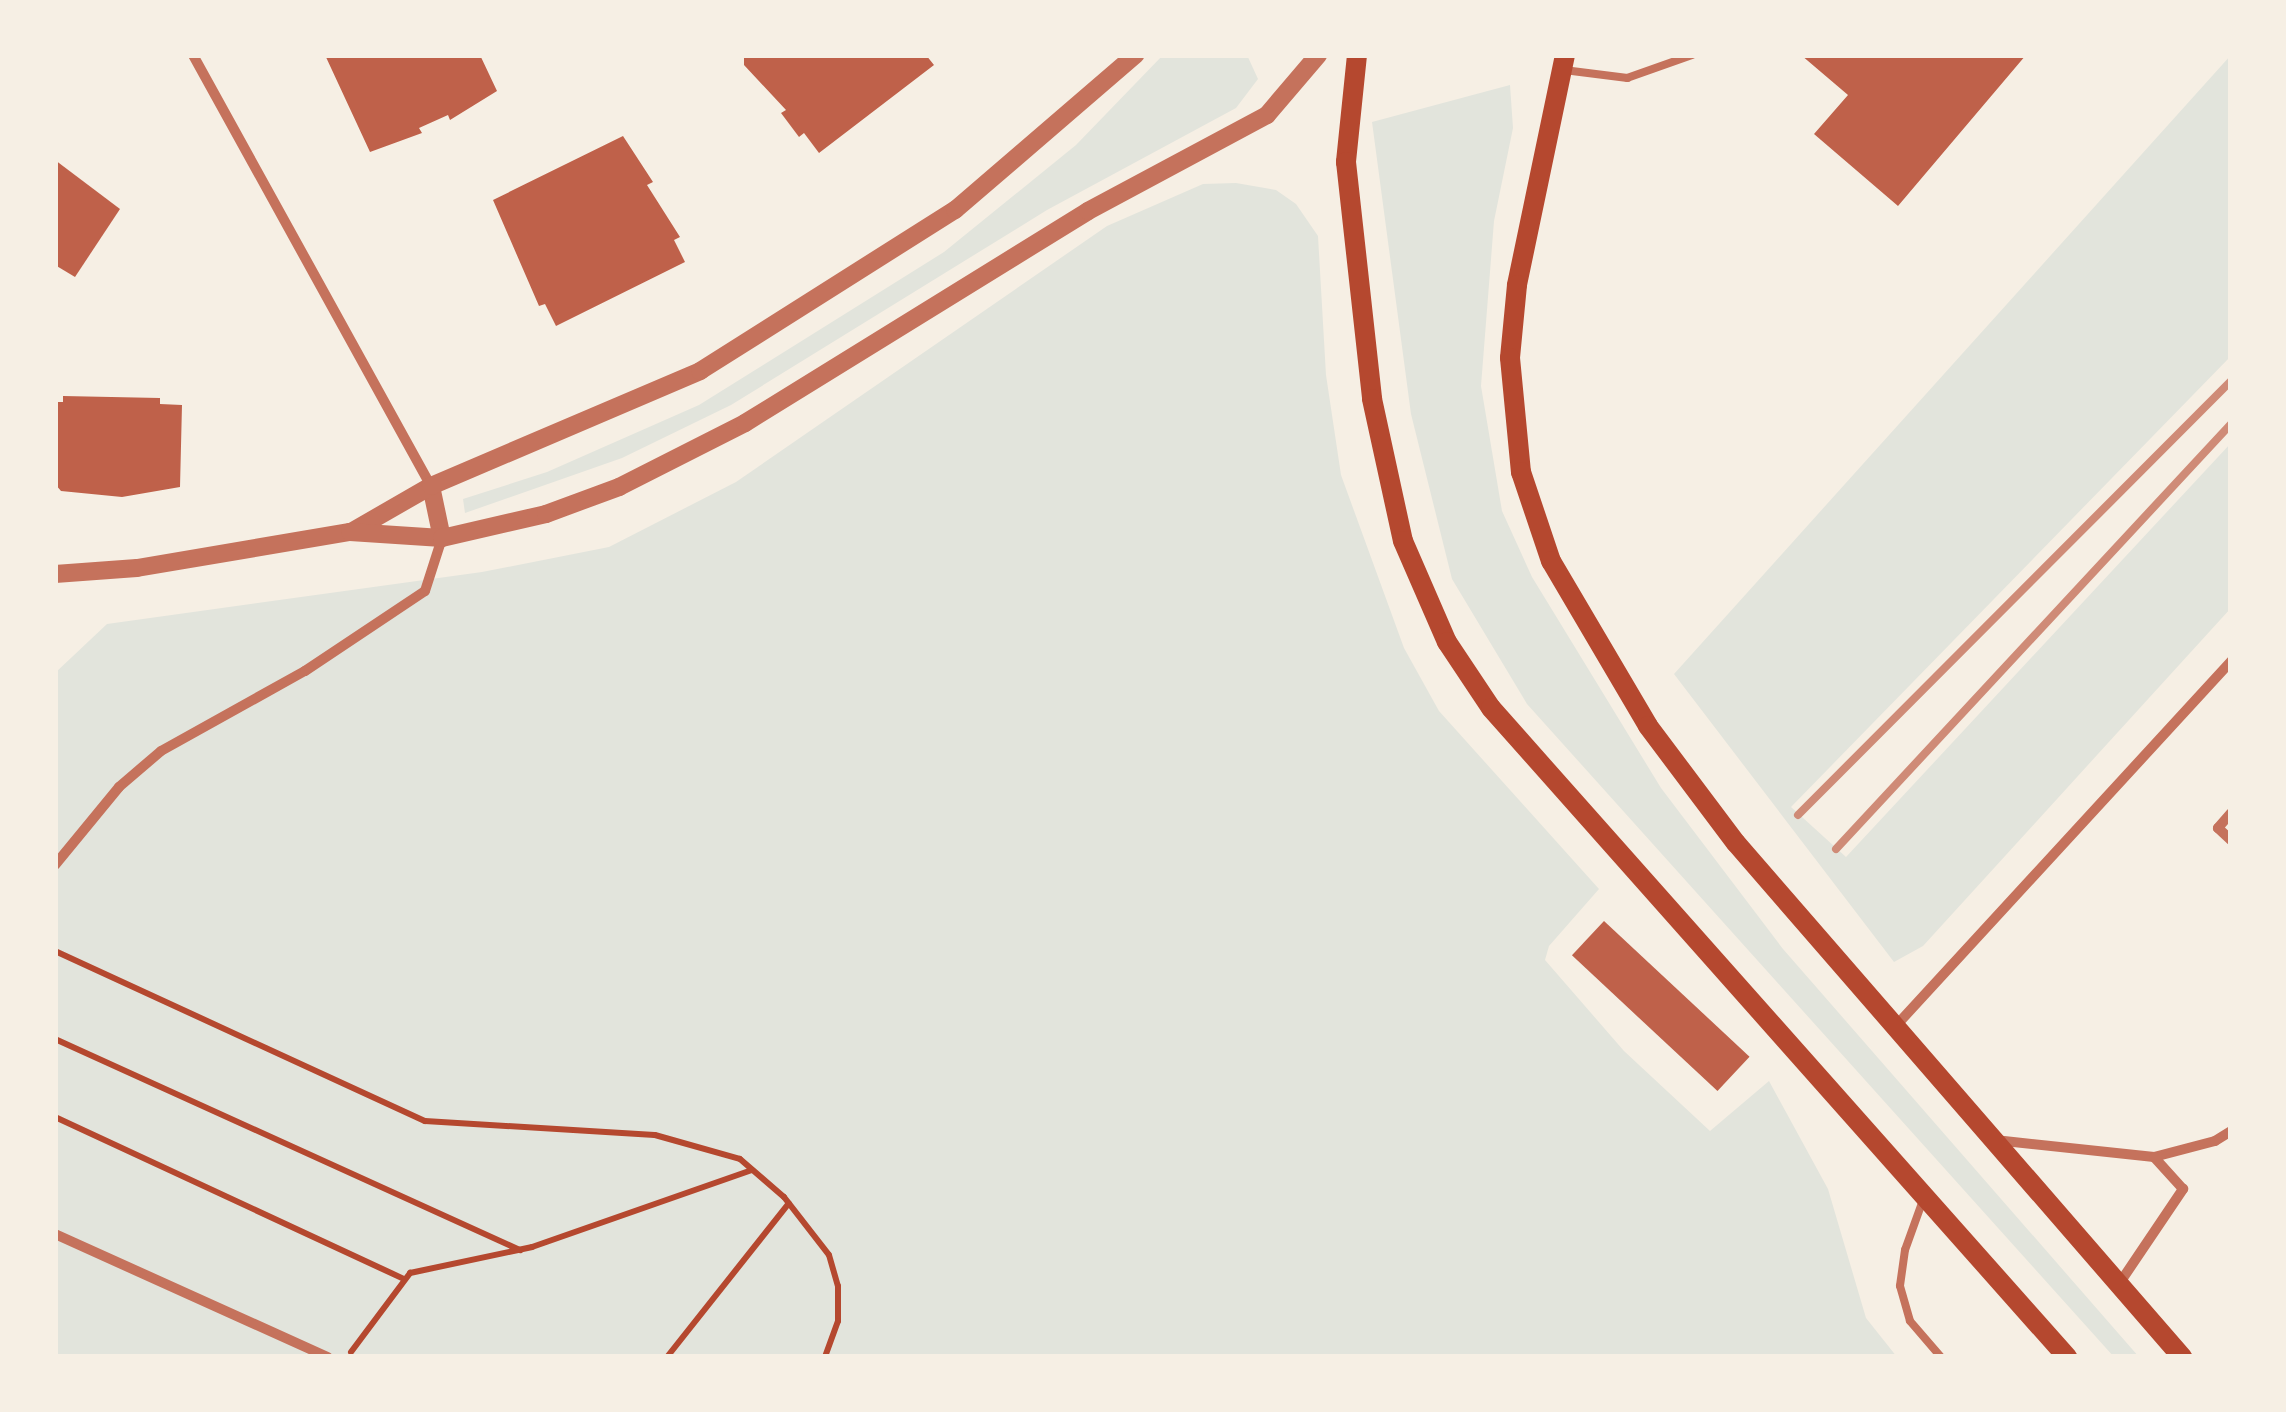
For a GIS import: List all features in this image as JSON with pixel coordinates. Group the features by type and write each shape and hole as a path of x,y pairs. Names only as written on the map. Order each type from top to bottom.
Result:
{"main road":[{"path":"1357,55 1346,162 1372,398 1403,540 1424,596 1491,708 2068,1357"},
{"path":"1565,63 1517,284 1510,358 1512,424 1533,516 1572,604 1648,726 1892,1030 2182,1357"}],"street":[{"path":"55,865 119,787 161,750 305,671 425,591 442,538 431,486 192,55"},
{"path":"350,532 431,486 590,423 716,360 955,210 1136,55"},
{"path":"55,574 137,568 350,532 442,538 546,514 618,487 745,423 1088,211 1267,115 1318,55"},
{"path":"1892,1030 2231,661"},
{"path":"2231,813 2218,828 2231,840"},
{"path":"1990,1140 2154,1157 2215,1142 2231,1130"},
{"path":"2118,1286 2184,1189 2154,1157"},
{"path":"55,1234 327,1357"}],"lane":[{"path":"1565,63 1627,78 1692,55"},
{"path":"1925,1196 1904,1250 1900,1286 1910,1320 1941,1357"}],"path":[{"path":"55,951 425,1121 655,1135 740,1159 788,1203 829,1255 838,1286 838,1321 824,1357"},
{"path":"55,1040 520,1250"},
{"path":"55,1117 404,1280"},
{"path":"348,1357 404,1280 429,1266 520,1250 752,1170"},
{"path":"667,1357 788,1203"}],"shaded area":[{"path":"1163,55 1247,55 1258,79 1236,108 1047,210 731,405 622,458 465,513 463,499 547,472 699,405 944,252 1076,145"},
{"path":"2231,55 2231,356 1791,807 1846,857 2231,443 2231,608 1923,946 1894,962 1674,674"},
{"path":"1510,85 1513,128 1494,221 1481,386 1502,511 1532,577 1661,788 1783,949 2139,1357 2114,1357 1527,704 1452,579 1411,414 1372,122"},
{"path":"1236,183 1276,190 1296,204 1318,236 1326,375 1341,475 1404,648 1439,711 1599,889 1549,946 1545,960 1624,1051 1710,1131 1769,1081 1828,1189 1866,1318 1897,1357 55,1357 55,673 107,624 482,572 609,547 736,482 1107,226 1203,184"}],"building":[{"path":"325,55 480,55 497,91 450,120 448,115 419,128 422,133 370,152"},
{"path":"744,55 926,55 934,65 819,153 804,133 799,137 781,113 786,110 744,65"},
{"path":"1801,55 2026,55 1898,206 1814,134 1848,95"},
{"path":"623,136 653,182 647,185 680,237 674,240 685,262 556,326 545,304 539,306 493,200"},
{"path":"55,160 120,209 75,277 55,265"},
{"path":"63,396 160,398 160,404 182,405 180,487 122,497 61,491 55,484 55,402 63,402"},
{"path":"1604,921 1750,1057 1717,1091 1572,955"}],"railway":[{"path":"1798,815 2231,381"},
{"path":"1836,849 2231,424"}]}
